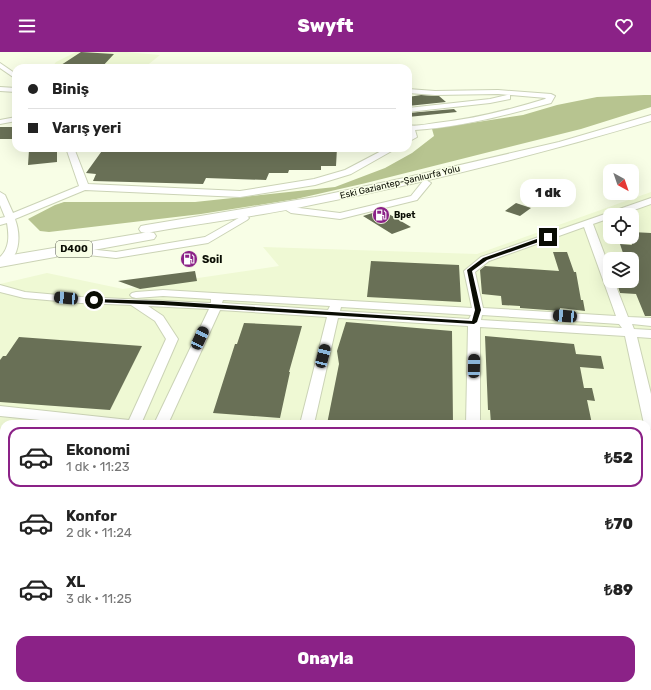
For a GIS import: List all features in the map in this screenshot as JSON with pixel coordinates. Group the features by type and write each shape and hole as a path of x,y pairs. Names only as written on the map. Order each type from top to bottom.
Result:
{"highway":[{"name":"D400","path":"2,259 69,250 147,233"},
{"name":"D400","path":"2,259 147,233"}],"main road":[{"name":"Eski Gaziantep-Şanlıurfa Yolu","path":"147,233 315,201 404,182 562,144 651,118"},
{"name":"Eski Gaziantep-Şanlıurfa Yolu","path":"147,233 291,210 426,183 569,148 651,123"}],"street":[{"path":"0,65 12,74"},
{"path":"0,89 12,90"},
{"path":"412,91 435,93 498,92 551,96 548,101 511,112 466,120 412,127"},
{"path":"412,109 490,101 526,93"},
{"path":"0,122 12,120"},
{"path":"71,152 84,187"},
{"path":"0,222 84,187 240,194 315,182 348,172 386,152"},
{"path":"0,195 11,218 14,235 2,259"},
{"path":"631,208 651,201"},
{"path":"69,250 116,254 208,240 244,218"},
{"path":"473,420 474,322 478,310 469,271 485,259 603,218"},
{"path":"588,224 623,320 630,332 650,420"},
{"path":"0,284 24,295"},
{"path":"0,288 24,295 80,300 134,302 217,301"},
{"path":"80,300 163,293 217,301 335,309 474,322 651,334"},
{"path":"163,420 217,301"},
{"path":"134,302 159,319 172,339 136,420"},
{"path":"335,309 478,310 651,322"},
{"path":"308,420 335,309"},
{"path":"0,410 89,420"}],"shaded area":[{"path":"76,52 126,52 160,55 149,64 54,64"},
{"path":"651,95 651,107 581,129 296,199 201,214 49,232 40,231 28,219 64,202 195,202 335,187 385,168 412,153 434,136 432,129 523,115 557,105 597,97"},
{"path":"651,192 651,420 0,420 0,284 47,273 123,289 279,266 263,247 477,254 603,209 603,244 639,244 639,208 606,208 629,200 639,200 639,196"}],"building":[{"path":"81,52 114,54 105,64 63,64"},
{"path":"421,95 439,96 446,102 412,106 412,96"},
{"path":"454,109 457,112 412,117 412,113"},
{"path":"0,127 12,127 12,139 0,139"},
{"path":"29,152 57,152 57,162 28,165"},
{"path":"101,152 337,152 336,166 321,166 321,170 289,170 288,173 269,173 266,180 206,178 203,184 93,181 96,174 86,173"},
{"path":"516,203 531,208 520,216 505,211"},
{"path":"382,210 411,227 392,234 363,216"},
{"path":"639,232 651,233 651,316 645,316 636,294 620,293 618,288 639,288 639,252 623,252 620,244 639,244"},
{"path":"553,252 567,252 574,272 576,272 581,300 583,300 585,311 560,308 560,311 520,308 520,306 502,305 501,296 482,294 480,270 485,266 559,271"},
{"path":"371,261 459,265 461,302 367,297"},
{"path":"195,271 197,281 140,289 118,281"},
{"path":"346,322 452,331 453,420 328,420 339,364 337,351"},
{"path":"244,323 302,326 289,372 280,418 213,413 235,344 237,344"},
{"path":"485,336 574,344 576,354 601,356 604,369 580,367 584,388 592,388 595,401 587,400 591,420 491,420 490,410 488,410"},
{"path":"19,337 142,346 110,410 0,402 0,360 3,356 6,356"}],"place":[{"name":"Bpet","path":"381,215"},
{"name":"Soil","path":"189,259"}],"route":[{"path":"94,300 474,322 478,310 469,271 485,259 548,237"}]}
